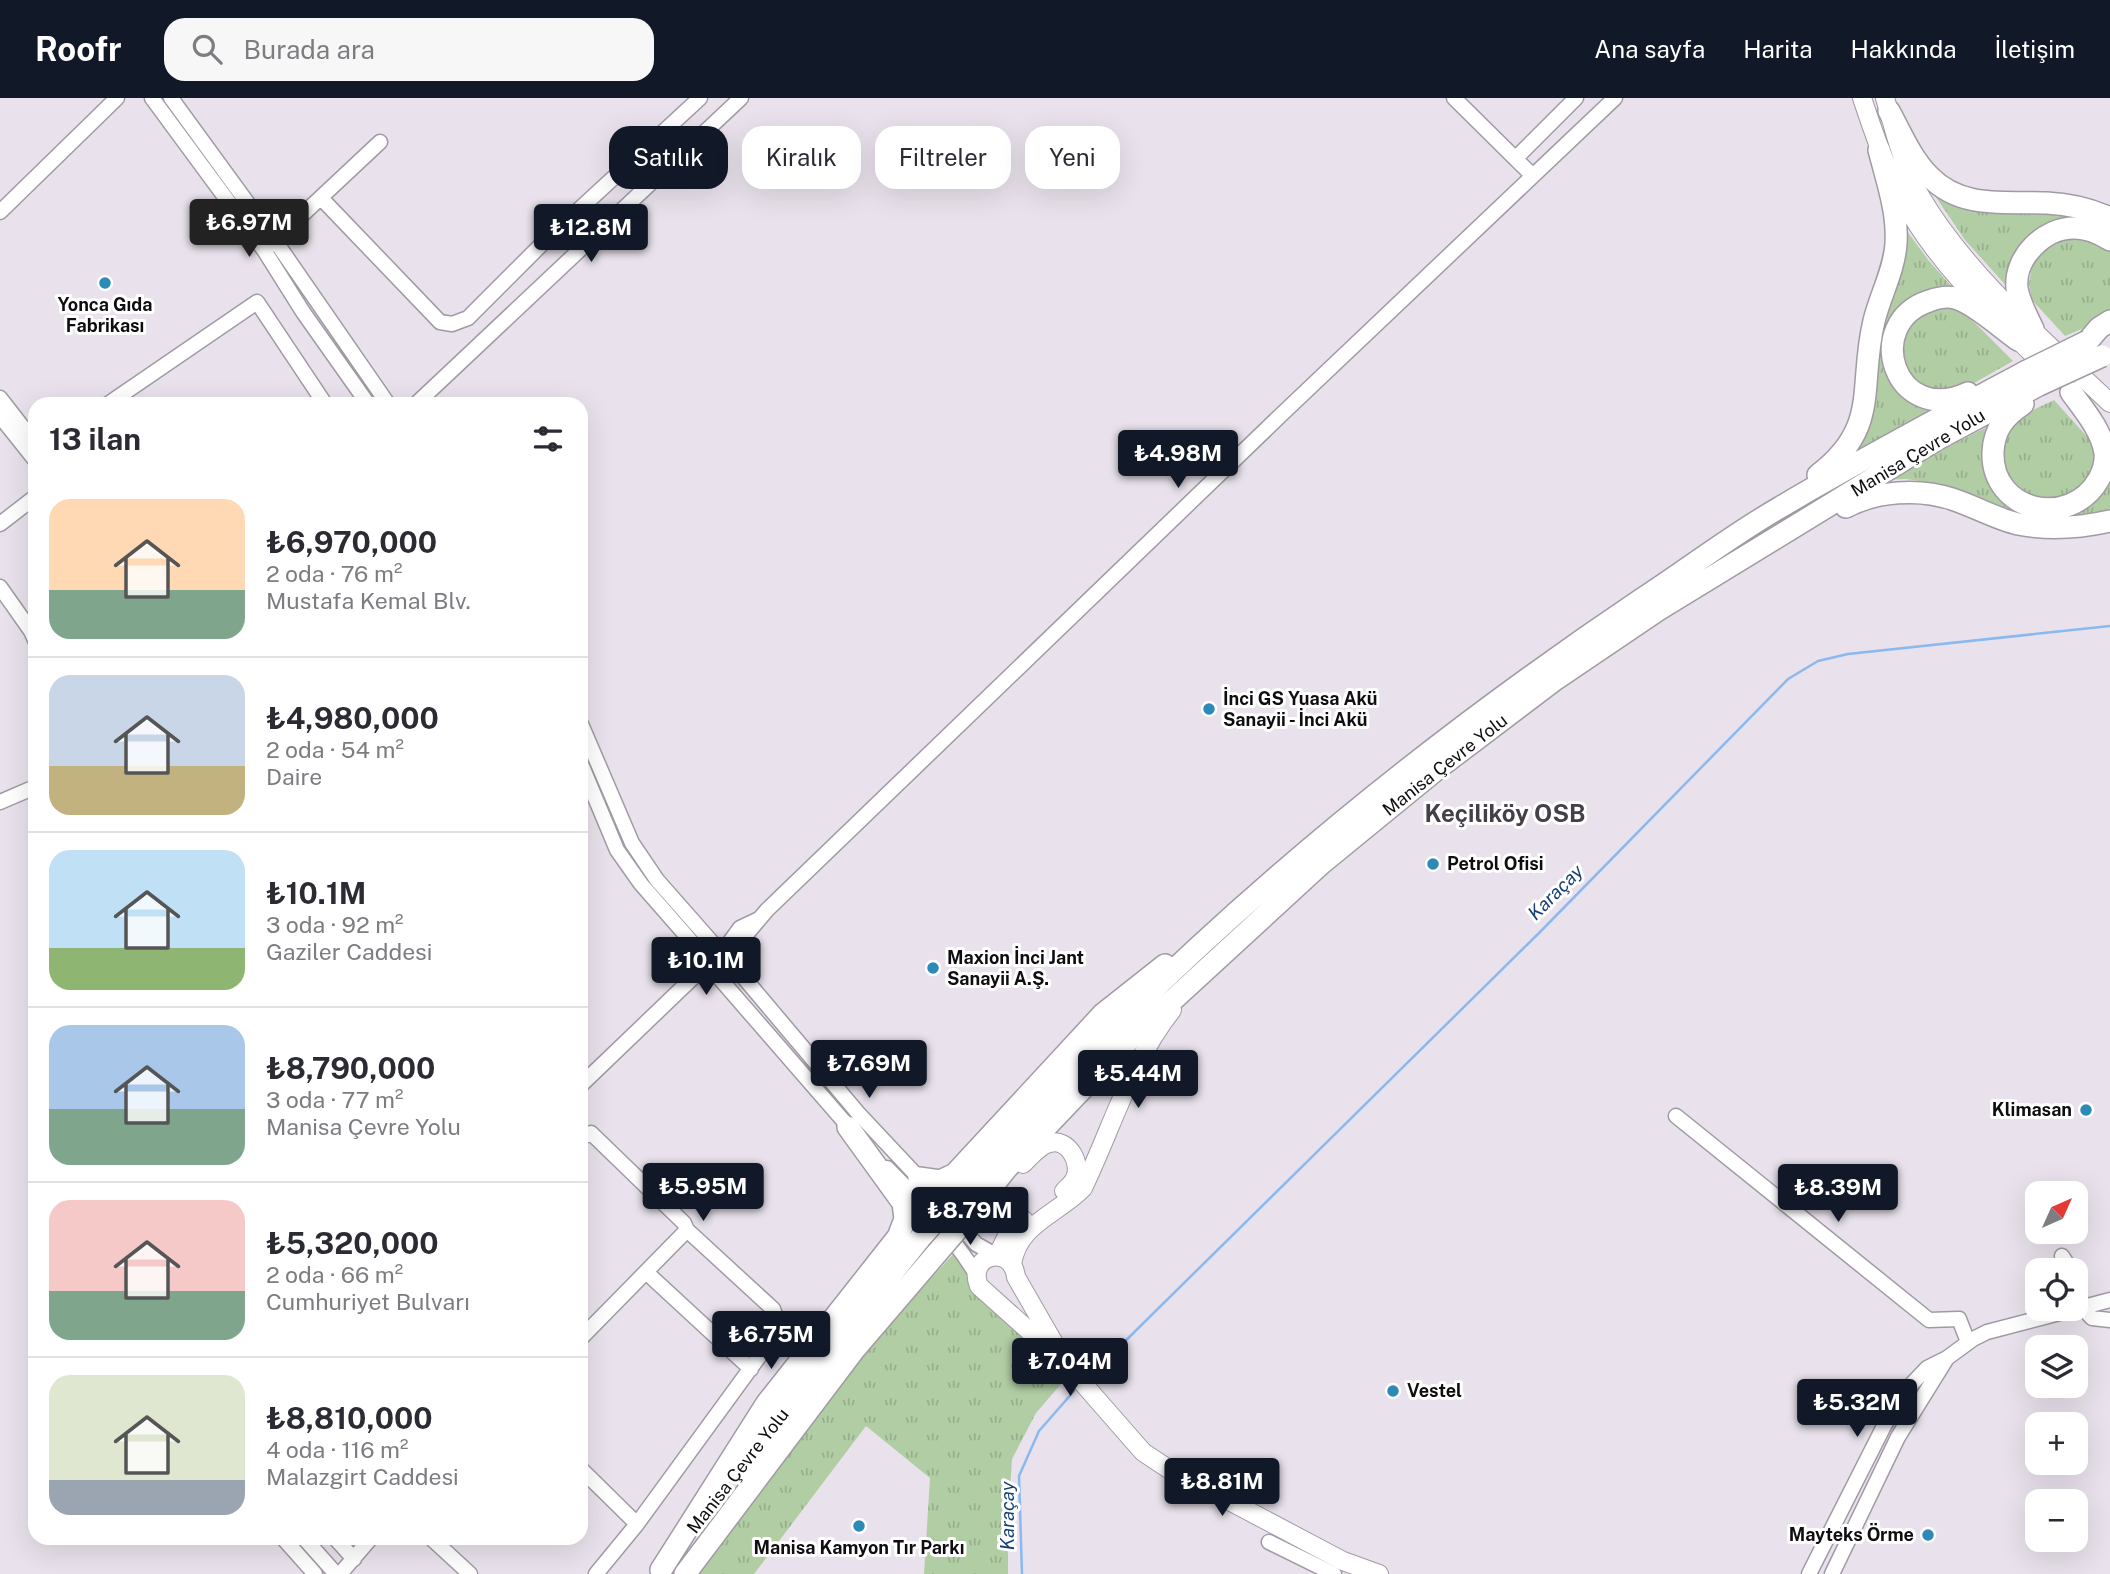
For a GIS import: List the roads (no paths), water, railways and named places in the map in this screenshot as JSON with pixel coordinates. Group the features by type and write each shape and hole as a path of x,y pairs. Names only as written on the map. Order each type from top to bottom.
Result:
{"highway":[{"path":"1887,104 1911,152 1929,177 1951,192 1980,202 2078,206 2110,218"},
{"path":"1776,509 1788,496 1833,463 1852,442 1860,421 1874,320 1896,246 1896,220 1879,150"},
{"path":"2026,334 2017,288 2018,272 2023,259 2044,237 2060,229 2077,227 2095,231 2110,240"},
{"path":"2026,334 1955,298 1938,298 1919,304 1906,313 1893,339 1892,355 1897,373 1918,396 1932,401 1955,399 2003,377 2032,378 2102,351 2110,331"},
{"path":"2102,351 2099,328 2110,321"},
{"path":"2032,378 2026,402 2009,413 2000,424 1994,443 1993,463 1999,480 2012,496 2030,506 2049,510 2066,508 2095,486 2103,472 2106,456 2101,438 2071,392"},
{"name":"Manisa Çevre Yolu","path":"684,1574 854,1350 937,1253 967,1207 1087,1056 1230,920 1391,783 1545,665 1776,509 1911,432 2032,378"},
{"name":"Manisa Çevre Yolu","path":"660,1572 922,1236 967,1207 1006,1170 1125,1044 1322,863 1437,769 1545,687 1658,610 2032,378"},
{"path":"1789,531 1822,519 1856,501 1905,493 1949,498 2015,523 2045,528 2076,527 2110,521"},
{"path":"919,1178 940,1181 955,1174 1102,1014 1184,951 1230,920"},
{"path":"660,1572 767,1403 898,1237 905,1219 903,1203 848,1127"}],"main road":[{"path":"1862,98 1879,150 1904,203 1955,273 2110,403"},
{"path":"1887,104 1902,157 1920,197 1940,227 2071,392 2110,430"},
{"path":"1008,1266 1020,1240 1031,1227 1073,1199 1083,1188 1139,1060 1156,1030 1239,940"},
{"path":"967,1207 1049,1143 1061,1143 1075,1157 1077,1169 1074,1179 1066,1189 1020,1223 1006,1238 1011,1288 1001,1295 989,1294"},
{"path":"1066,1364 1008,1266 985,1259 976,1274 979,1286 1066,1364 1143,1452 1167,1468 1343,1561 1379,1574"}],"street":[{"path":"0,212 117,98"},
{"path":"152,98 270,246 383,397"},
{"path":"171,98 270,246 303,312 363,397"},
{"path":"322,199 440,322 452,324 468,318 546,240 700,98"},
{"path":"423,397 741,98"},
{"path":"1454,98 1533,176"},
{"path":"1516,158 1576,98"},
{"path":"588,1078 680,992 748,936 760,918 1613,99"},
{"path":"270,246 380,142"},
{"path":"118,397 257,302 320,397"},
{"path":"0,398 28,434"},
{"path":"3,425 28,452"},
{"path":"0,524 28,503"},
{"path":"0,587 28,627"},
{"path":"588,740 632,843 657,880 716,960 848,1127 924,1206 960,1249 976,1274"},
{"path":"588,781 617,850 641,884 716,960 919,1178 976,1244 1008,1266"},
{"path":"0,802 28,790"},
{"path":"1676,1116 1929,1320 1959,1319 1968,1342"},
{"path":"588,1134 592,1133 684,1223 687,1230 773,1308 780,1328 637,1524 596,1574"},
{"path":"588,1331 687,1230"},
{"path":"646,1272 751,1369"},
{"path":"2088,1306 2110,1300"},
{"path":"2088,1316 2110,1320"},
{"path":"1947,1358 1898,1437 1832,1573 1812,1568 1885,1424 1909,1387 1927,1368 1947,1358 1968,1342 1987,1332 2029,1321"},
{"path":"588,1476 637,1524"},
{"path":"1269,1542 1334,1574"},
{"path":"290,1545 314,1574"},
{"path":"311,1545 338,1574 365,1545"},
{"path":"341,1545 354,1559"},
{"path":"354,1559 366,1554 375,1545"},
{"path":"439,1545 470,1574"}],"waterway":[{"name":"Karaçay","path":"1109,1357 1541,931 1788,679 1818,661 1848,654 2110,626"},
{"name":"Karaçay","path":"1022,1574 1019,1476 1039,1431 1074,1391"}],"place":[{"name":"Yonca Gıda Fabrikası","path":"105,283"},
{"name":"İnci GS Yuasa Akü Sanayii - İnci Akü","path":"1209,709"},
{"name":"Petrol Ofisi","path":"1433,864"},
{"name":"Maxion İnci Jant Sanayii A.Ş.","path":"933,968"},
{"name":"Klimasan","path":"2086,1110"},
{"name":"Vestel","path":"1393,1391"},
{"name":"Manisa Kamyon Tır Parkı","path":"859,1526"},
{"name":"Mayteks Örme","path":"1928,1535"}],"district":[{"name":"Keçiliköy OSB","path":"1505,814"}]}
